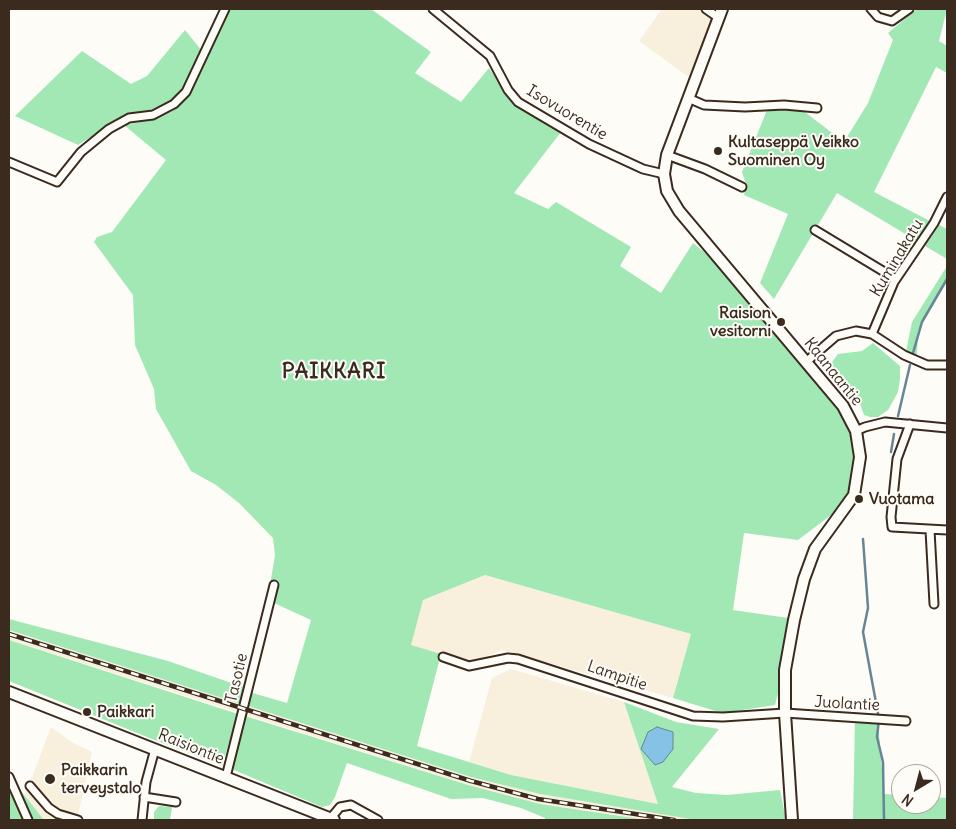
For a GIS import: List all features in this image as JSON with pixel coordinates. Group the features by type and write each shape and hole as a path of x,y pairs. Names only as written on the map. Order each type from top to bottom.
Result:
{"street":[{"path":"9,162 57,182 81,152 109,129 129,118 153,115 174,104 186,92 225,9"},
{"name":"Isovuorentie","path":"433,9 490,56 508,90 518,102 589,144 643,169 664,174"},
{"path":"706,9 720,13"},
{"path":"871,9 878,17 892,21 909,9"},
{"name":"Kaanaantie","path":"720,13 667,155 664,174 667,191 679,211 843,406 856,431 860,456 854,495 815,549 804,579 785,670 785,714 792,820"},
{"path":"688,98 704,105 745,107 784,105 817,108"},
{"path":"667,155 705,169 742,187"},
{"name":"Kuminakatu","path":"872,334 896,279 934,223 947,197"},
{"path":"815,230 896,279"},
{"path":"806,362 836,336 856,331 872,334 914,360 927,365 947,365"},
{"path":"856,431 885,422 947,428"},
{"path":"910,424 897,459 891,517 892,527 947,530"},
{"path":"930,530 934,604"},
{"name":"Tasotie","path":"226,778 274,584"},
{"name":"Lampitie","path":"443,657 469,666 508,658 518,659 693,716 716,718 785,714"},
{"name":"Raisiontie","path":"9,692 332,820"},
{"name":"Juolantie","path":"785,714 906,721"},
{"path":"142,820 148,769 155,749"},
{"path":"9,776 28,820"},
{"path":"30,786 49,808 58,814 78,820"},
{"path":"144,797 176,802"},
{"path":"332,820 340,807 351,805 378,820"}],"shaded area":[{"path":"662,9 699,9 712,18 690,78 639,41"},
{"path":"485,575 691,634 673,698 502,650 471,663 410,645 423,600"},
{"path":"9,630 471,777 540,794 696,820 646,820 540,804 468,785 9,640"},
{"path":"511,669 624,702 658,804 511,775 469,762 492,678"},
{"path":"51,727 73,743 92,752 77,820 44,820 25,796"}],"green space":[{"path":"229,9 371,9 431,52 415,73 461,102 489,68 511,99 527,113 561,132 514,193 548,209 556,202 631,247 620,266 661,293 693,243 720,265 747,302 758,312 845,418 851,431 855,451 852,484 839,509 798,540 744,533 733,610 788,618 784,670 775,705 722,713 673,698 691,634 485,575 423,600 411,645 441,654 417,746 511,775 658,804 624,702 676,722 719,729 672,787 696,793 727,795 780,790 786,820 696,820 540,794 471,777 248,706 249,692 287,703 311,620 274,603 278,586 270,585 275,555 273,538 239,503 216,485 191,471 156,409 154,389 135,345 133,295 94,242 97,237 112,232 166,160 124,125 152,120 173,111 184,100 193,88"},
{"path":"917,9 947,9 939,41 947,46 947,73 936,67 874,192 930,221 917,241 837,193 774,299 760,283 788,214 744,195 746,184 742,172 767,110 797,106 844,142 868,103 893,40 888,33"},
{"path":"185,30 202,51 182,93 167,103 146,112 124,116 78,145 15,116 82,51 131,84 147,76"},
{"path":"939,225 947,229 947,259 925,246"},
{"path":"947,266 947,279 922,322 918,333 917,355 906,351 912,322"},
{"path":"873,343 900,366 898,392 888,410 878,417 864,415 860,404 832,369 832,362 838,354 862,351"},
{"path":"9,619 168,661 243,687 241,704 9,630"},
{"path":"9,640 238,714 222,765 9,681"},
{"path":"245,716 468,785 540,804 646,820 545,820 545,818 521,808 483,798 451,799 347,763 335,797 330,805 322,807 234,770 233,764"},
{"path":"855,720 878,721 884,794 891,794 891,814 941,814 941,798 947,798 947,820 853,820"},
{"path":"9,776 25,796 44,820 9,820"},
{"path":"159,806 172,807 170,820 154,820 154,812"}],"water":[{"path":"657,727 673,732 673,749 663,762 655,765 641,749 648,732"}],"waterway":[{"path":"913,353 922,322 947,279"},
{"path":"898,416 910,365"},
{"path":"891,452 894,434"},
{"path":"863,539 868,608 863,632 879,719 877,737 883,762 884,820"}],"railway":[{"path":"9,634 471,781 538,799 674,820"}],"place":[{"name":"Kultaseppä Veikko Suominen Oy","path":"718,151"},
{"name":"Raision vesitorni","path":"781,322"},
{"name":"Vuotama","path":"859,499"},
{"name":"Paikkari","path":"87,712"},
{"name":"Paikkarin terveystalo","path":"50,779"}],"district":[{"name":"PAIKKARI","path":"334,372"}]}
